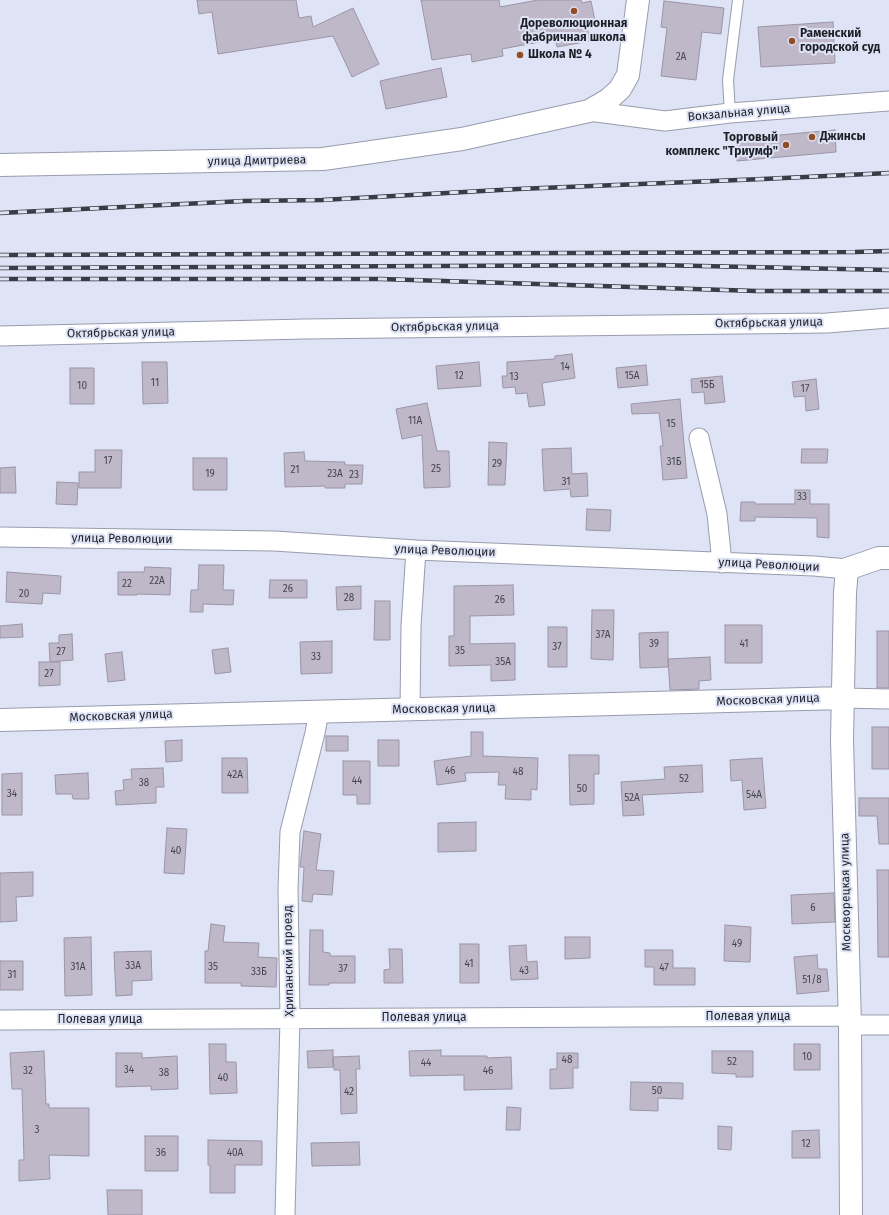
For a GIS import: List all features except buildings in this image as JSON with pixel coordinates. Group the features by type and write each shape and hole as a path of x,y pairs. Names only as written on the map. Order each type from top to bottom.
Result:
{"street":[{"name":"улица Дмитриева","path":"0,165 323,159 462,139 589,111 608,100 620,89 628,75 638,0"},
{"name":"Вокзальная улица","path":"589,111 665,121 730,113 889,101"},
{"name":"Октябрьская улица","path":"0,336 305,329 827,323 889,318"},
{"path":"699,438 717,514 722,562"},
{"name":"улица Революции","path":"0,537 274,542 416,550 814,566 847,569 879,558 889,558"},
{"path":"410,710 411,626 416,550"},
{"name":"Москворецкая улица","path":"847,569 845,593 842,748 849,1020 851,1215"},
{"name":"Московская улица","path":"0,720 843,698 889,699"},
{"name":"Хрипанский проезд","path":"285,1215 290,1019 288,890 290,832 315,733 319,711"},
{"name":"Полевая улица","path":"0,1020 849,1020 889,1025"}],"lane":[{"path":"730,113 728,80 738,0"}],"railway":[{"path":"0,213 244,201 322,200 518,189 889,173"},
{"path":"0,255 889,251"},
{"path":"0,268 655,265 889,270"},
{"path":"0,279 381,279 756,291 889,291"}],"place":[{"name":"Дореволюционная фабричная школа","path":"574,11"},
{"name":"Раменский городской суд","path":"792,41"},
{"name":"Школа № 4","path":"520,55"},
{"name":"Джинсы","path":"812,137"},
{"name":"Торговый комплекс \"Триумф\"","path":"786,145"}]}
